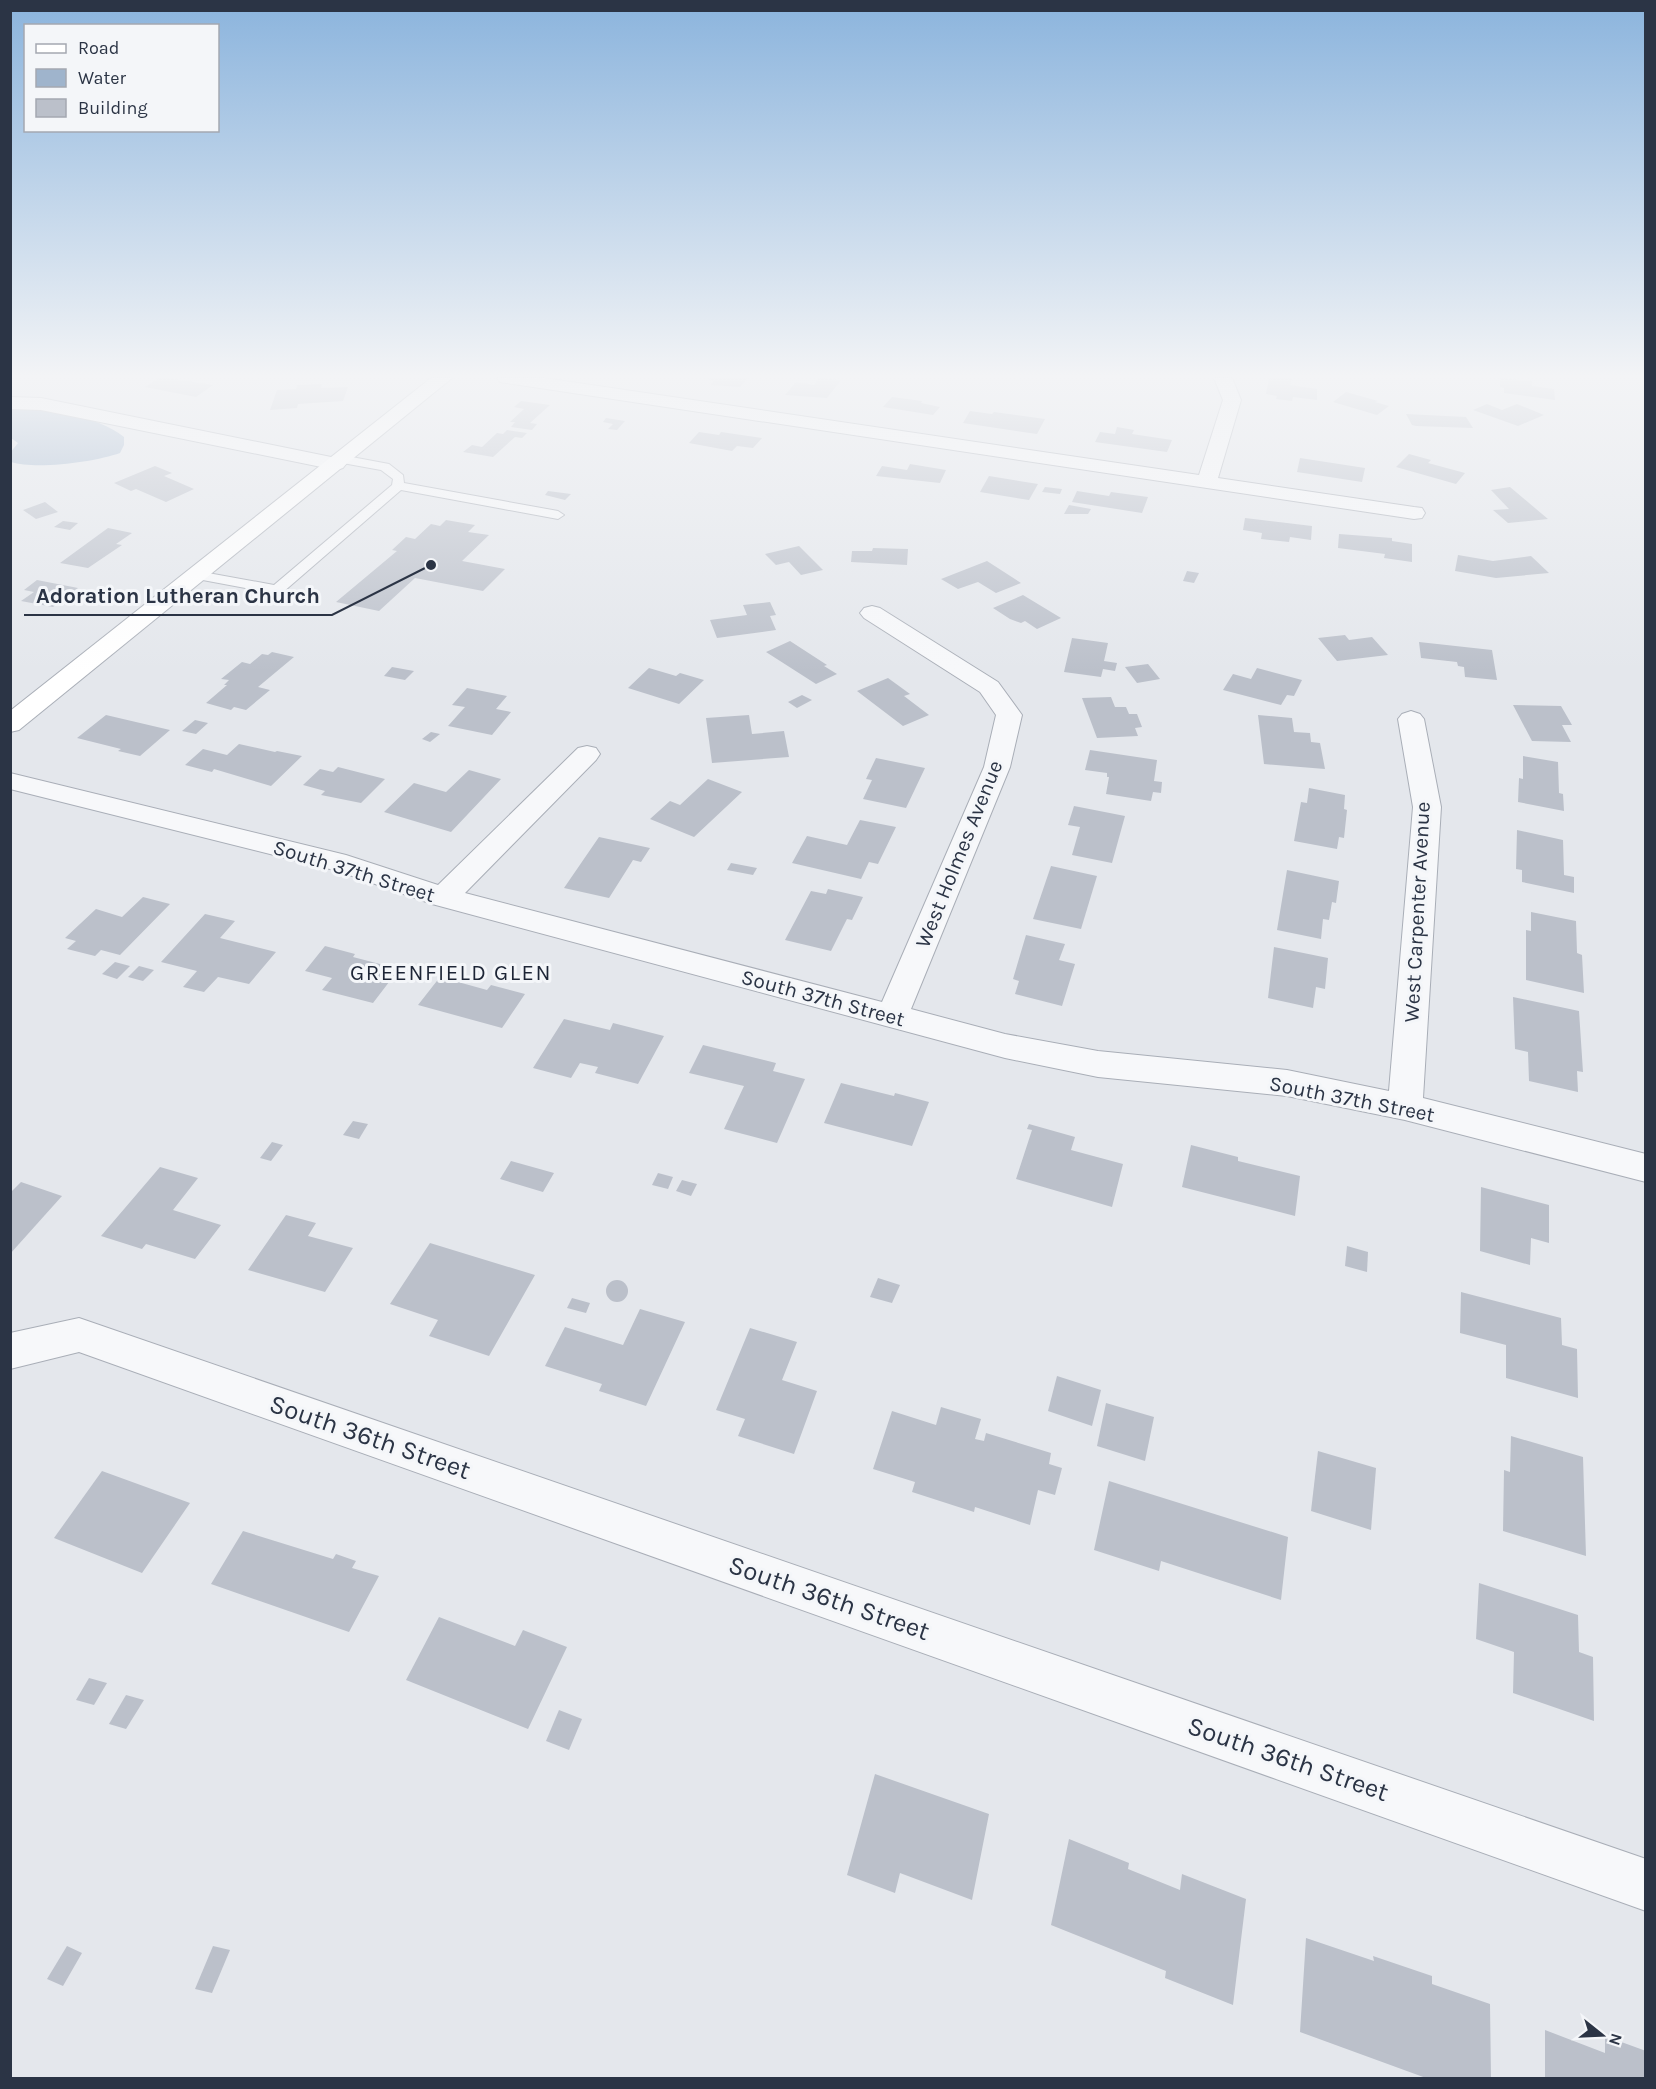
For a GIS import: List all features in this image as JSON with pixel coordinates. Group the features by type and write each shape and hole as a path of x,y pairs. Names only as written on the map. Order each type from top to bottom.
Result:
{"street":[{"path":"10,724 322,475"},
{"path":"1169,475 1414,513"},
{"path":"1207,481 1209,475"},
{"name":"West Holmes Avenue","path":"872,613 989,687 1009,715 997,767 892,1017"},
{"name":"West Carpenter Avenue","path":"1405,1107 1427,807 1411,719"},
{"path":"443,897 586,754"},
{"name":"South 37th Street","path":"10,781 346,864 443,897 1005,1046 1098,1064 1287,1083 1405,1107 1646,1168"},
{"name":"South 36th Street","path":"10,1351 79,1335 1646,1885"}],"lane":[{"path":"197,575 277,590 398,486 399,478 396,475"},
{"path":"398,486 558,514"}],"building":[{"path":"132,475 165,475 194,489 166,502 136,489 131,491 114,483"},
{"path":"876,475 943,475 940,483"},
{"path":"1320,475 1363,475 1362,482"},
{"path":"1426,475 1463,475 1456,484"},
{"path":"989,476 1038,484 1029,500 980,492"},
{"path":"1045,487 1062,489 1060,494 1042,492"},
{"path":"1510,487 1548,519 1508,523 1493,510 1509,509 1491,490"},
{"path":"548,491 571,494 565,500 545,495"},
{"path":"1077,491 1109,496 1111,492 1148,497 1142,513 1072,502"},
{"path":"45,502 58,512 36,519 23,510"},
{"path":"1069,505 1091,509 1088,514 1064,514"},
{"path":"1245,518 1312,526 1311,540 1290,537 1289,542 1261,539 1262,533 1243,530"},
{"path":"446,520 475,525 468,532 489,535 462,561 505,569 483,591 415,578 379,611 336,602 397,551 392,550 406,537 415,539 431,524 440,526"},
{"path":"63,521 78,523 70,530 54,527"},
{"path":"108,528 132,533 116,544 122,545 88,568 60,563"},
{"path":"1339,534 1392,538 1392,541 1412,544 1412,562 1384,558 1385,554 1338,548"},
{"path":"799,546 823,570 801,575 789,562 776,565 765,554"},
{"path":"873,548 908,549 907,565 851,562 852,551 872,551"},
{"path":"1458,555 1493,561 1531,556 1549,573 1496,578 1455,571"},
{"path":"987,561 1021,583 996,593 978,582 958,589 941,579"},
{"path":"1187,571 1199,573 1194,583 1183,581"},
{"path":"37,580 78,588 53,607 21,601 34,592 24,590"},
{"path":"1023,595 1061,618 1037,629 1025,621 1021,623 1010,619 993,608"},
{"path":"770,602 776,615 770,616 776,630 717,638 710,620 747,615 743,605"},
{"path":"1345,635 1349,640 1372,637 1388,655 1337,661 1318,638"},
{"path":"1072,638 1108,643 1104,661 1117,663 1115,671 1103,669 1101,677 1064,672"},
{"path":"790,641 837,674 816,684 766,652"},
{"path":"1419,642 1492,650 1497,680 1465,677 1464,667 1458,666 1457,662 1421,658"},
{"path":"272,652 294,657 258,687 270,690 246,710 234,707 231,710 206,703 227,685 224,685 229,680 221,679 242,662 250,664 262,654 268,655"},
{"path":"1148,664 1160,679 1137,683 1125,667"},
{"path":"392,667 414,671 405,680 384,676"},
{"path":"649,668 676,676 680,673 704,680 679,704 628,688"},
{"path":"1257,668 1302,680 1294,696 1287,695 1281,705 1223,690 1233,674 1251,679"},
{"path":"888,678 910,694 904,696 929,715 903,726 857,691"},
{"path":"467,688 507,696 496,709 511,712 492,735 448,726 465,707 452,705"},
{"path":"802,695 812,700 797,708 788,702"},
{"path":"1111,697 1115,707 1126,707 1129,714 1137,714 1142,727 1135,728 1138,736 1097,738 1082,698"},
{"path":"1513,705 1561,706 1572,725 1562,725 1571,742 1532,741"},
{"path":"106,715 170,730 140,756 77,738"},
{"path":"749,715 752,734 784,731 789,757 712,763 706,718"},
{"path":"1258,715 1292,718 1294,732 1310,733 1311,742 1320,743 1325,769 1264,764"},
{"path":"195,720 208,723 196,734 182,731"},
{"path":"431,732 440,734 430,742 422,739"},
{"path":"239,744 302,756 271,786 214,769 212,772 185,765 203,749 227,755"},
{"path":"1090,750 1157,760 1154,781 1162,782 1161,793 1153,792 1151,801 1106,794 1109,777 1107,773 1085,770"},
{"path":"1523,756 1558,762 1559,793 1563,794 1564,811 1518,802 1519,778 1523,779"},
{"path":"876,758 925,768 906,808 863,799 872,780 866,779"},
{"path":"338,767 385,779 361,803 321,795 325,791 303,785 320,769 333,772"},
{"path":"469,770 501,779 451,832 384,812 414,783 446,792"},
{"path":"708,779 742,792 694,837 650,819 670,801 680,805"},
{"path":"1309,788 1345,795 1344,809 1347,810 1344,838 1339,837 1337,849 1294,841 1301,802 1307,803"},
{"path":"1074,806 1125,816 1112,863 1072,855 1080,827 1068,825"},
{"path":"860,820 896,827 878,864 869,862 861,879 792,863 807,836 847,845"},
{"path":"1517,830 1563,840 1564,875 1574,877 1574,893 1522,882 1522,870 1516,869"},
{"path":"599,837 650,848 641,862 633,860 609,898 564,888"},
{"path":"731,863 757,868 753,875 727,870"},
{"path":"1051,866 1097,876 1081,929 1033,919"},
{"path":"1287,870 1339,881 1336,903 1332,902 1329,920 1323,919 1321,939 1277,930"},
{"path":"828,889 863,897 852,920 847,919 831,951 785,940 811,891 826,894"},
{"path":"143,897 170,904 120,955 101,950 95,956 67,949 76,941 65,938 96,909 122,917"},
{"path":"1531,912 1576,921 1577,953 1582,955 1584,993 1526,980 1526,930 1531,931"},
{"path":"205,914 235,921 220,938 276,952 249,984 218,977 204,992 183,987 197,971 161,962"},
{"path":"1026,935 1065,944 1059,960 1075,964 1062,1006 1015,994 1019,981 1013,979"},
{"path":"325,946 355,954 353,957 399,969 373,1003 322,990 332,978 305,971"},
{"path":"1274,947 1328,958 1325,989 1316,987 1313,1008 1268,998"},
{"path":"115,962 130,966 117,979 102,974"},
{"path":"139,966 154,970 143,981 128,977"},
{"path":"440,977 487,990 491,985 525,994 502,1028 418,1005"},
{"path":"1513,997 1579,1011 1583,1072 1577,1071 1578,1092 1529,1081 1528,1052 1515,1049"},
{"path":"564,1019 610,1030 613,1023 664,1036 638,1084 595,1073 598,1067 580,1063 571,1078 533,1068"},
{"path":"703,1045 776,1063 773,1071 805,1079 777,1143 724,1129 744,1086 689,1073"},
{"path":"841,1083 929,1102 912,1146 824,1123"},
{"path":"353,1121 368,1124 359,1139 343,1135"},
{"path":"1029,1124 1075,1137 1071,1150 1123,1164 1112,1207 1016,1179 1032,1130 1027,1129"},
{"path":"272,1142 283,1145 271,1161 260,1158"},
{"path":"1191,1145 1238,1157 1238,1161 1300,1176 1295,1216 1182,1187"},
{"path":"511,1161 554,1173 543,1192 500,1179"},
{"path":"160,1167 198,1178 173,1210 221,1225 195,1259 146,1244 142,1249 101,1236"},
{"path":"658,1173 673,1177 668,1189 652,1185"},
{"path":"682,1180 697,1184 691,1196 676,1191"},
{"path":"21,1182 62,1196 10,1254 10,1193"},
{"path":"1481,1187 1549,1205 1549,1243 1531,1238 1530,1265 1480,1251"},
{"path":"286,1215 316,1223 308,1236 353,1248 325,1292 248,1270"},
{"path":"430,1243 535,1275 489,1356 429,1336 438,1320 390,1304"},
{"path":"1347,1246 1368,1252 1367,1272 1345,1266"},
{"path":"878,1278 900,1285 892,1303 870,1297"},
{"path":"613,1280 621,1280 628,1287 628,1295 621,1302 613,1302 606,1295 606,1287"},
{"path":"1461,1292 1561,1318 1562,1345 1577,1349 1578,1398 1506,1378 1506,1345 1460,1333"},
{"path":"572,1298 590,1303 586,1313 567,1308"},
{"path":"640,1309 685,1322 646,1406 599,1391 602,1384 545,1366 565,1327 623,1345"},
{"path":"750,1328 797,1342 782,1380 817,1391 794,1454 738,1436 745,1419 716,1410"},
{"path":"1057,1376 1101,1390 1092,1426 1048,1411"},
{"path":"1106,1403 1154,1417 1145,1461 1097,1446"},
{"path":"941,1407 981,1419 975,1439 984,1441 986,1433 1051,1453 1049,1464 1062,1468 1055,1495 1038,1490 1030,1525 975,1507 974,1512 912,1492 915,1482 873,1469 892,1411 936,1425"},
{"path":"1511,1436 1583,1457 1586,1556 1503,1531 1504,1470 1510,1472"},
{"path":"1318,1451 1376,1468 1371,1530 1311,1511"},
{"path":"102,1471 190,1503 142,1573 54,1538"},
{"path":"1109,1481 1288,1537 1281,1600 1161,1561 1159,1571 1094,1550"},
{"path":"243,1531 333,1559 336,1554 356,1561 352,1568 379,1576 349,1632 211,1584"},
{"path":"1479,1583 1578,1615 1579,1652 1593,1657 1594,1721 1513,1693 1514,1652 1476,1639"},
{"path":"439,1617 515,1646 523,1630 567,1647 528,1729 406,1680"},
{"path":"89,1678 107,1683 94,1705 76,1700"},
{"path":"126,1695 144,1700 126,1729 109,1724"},
{"path":"559,1710 582,1719 569,1750 546,1741"},
{"path":"875,1774 989,1814 972,1900 900,1873 895,1893 847,1875"},
{"path":"1069,1839 1129,1863 1128,1869 1180,1890 1182,1874 1246,1899 1233,2005 1165,1978 1166,1971 1051,1925"},
{"path":"1306,1938 1374,1961 1373,1956 1432,1976 1432,1984 1490,2004 1491,2078 1426,2078 1300,2032"},
{"path":"67,1946 82,1953 63,1986 47,1979"},
{"path":"213,1946 230,1950 212,1993 195,1989"},
{"path":"1545,2030 1605,2053 1605,2036 1646,2051 1646,2078 1545,2078"}],"place":[{"name":"Adoration Lutheran Church","path":"431,565"}],"district":[{"name":"GREENFIELD GLEN","path":"451,973"}]}
